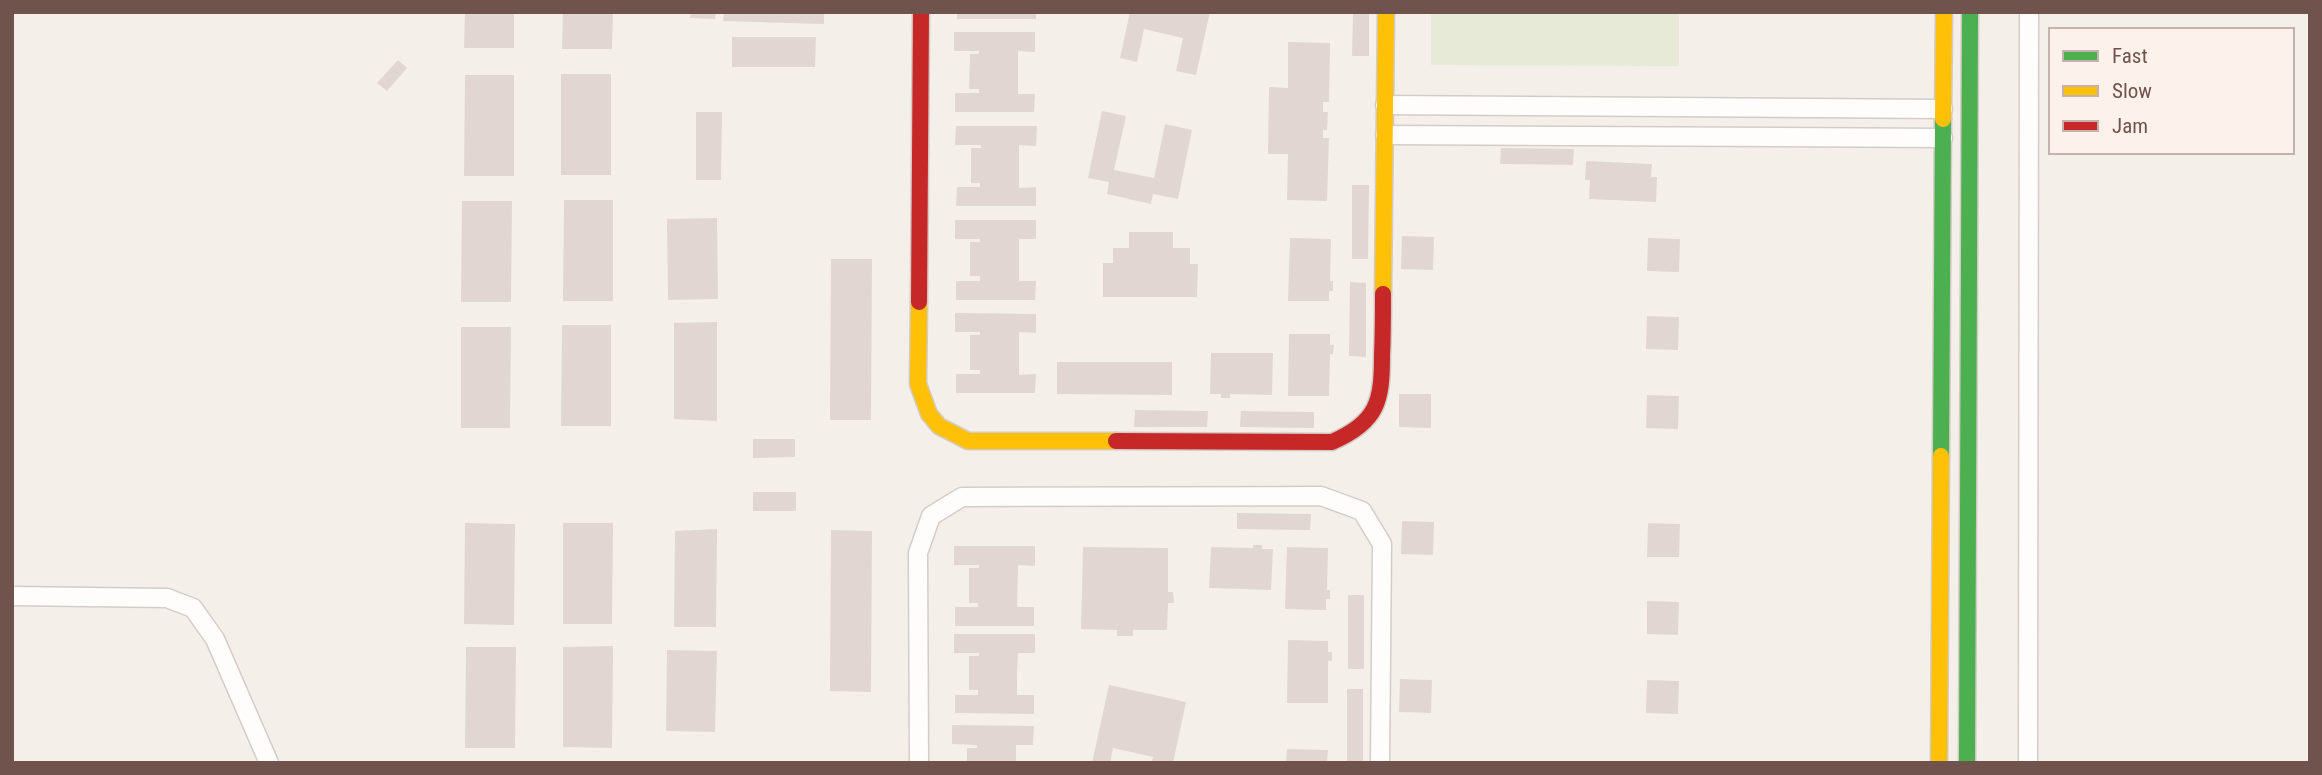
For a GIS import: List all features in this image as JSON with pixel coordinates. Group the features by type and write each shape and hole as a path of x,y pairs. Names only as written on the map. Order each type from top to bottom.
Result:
{"main road":[{"path":"920,12 918,384 924,409 942,431 968,440 1332,443 1353,434 1372,415 1382,391 1385,12"},
{"path":"1939,763 1944,12"},
{"path":"1967,763 1970,12"}],"street":[{"path":"2028,763 2029,12"},
{"path":"1385,105 1943,109"},
{"path":"1385,135 1943,138"},
{"path":"919,763 918,553 931,516 962,497 1321,496 1362,511 1382,544 1380,763"},
{"path":"12,596 167,598 193,608 215,639 269,763"}],"green space":[{"path":"1431,12 1679,12 1679,66 1431,65"}],"building":[{"path":"465,12 514,12 514,48 464,48"},
{"path":"563,12 613,12 612,49 562,49"},
{"path":"691,12 716,12 715,19 690,18"},
{"path":"724,12 824,12 824,24 723,21"},
{"path":"957,12 1036,12 1036,19 957,19"},
{"path":"1130,12 1210,12 1196,75 1176,71 1183,38 1144,29 1137,62 1120,58"},
{"path":"1353,12 1369,12 1369,56 1352,56"},
{"path":"954,32 1035,32 1035,52 1018,51 1018,94 1035,94 1034,112 955,112 955,93 979,93 979,89 969,89 970,54 979,54 979,51 954,51"},
{"path":"732,37 816,37 815,67 732,67"},
{"path":"1288,42 1330,43 1329,102 1323,102 1323,112 1328,112 1327,130 1323,130 1323,138 1329,138 1327,201 1287,200 1288,154 1268,154 1269,87 1288,88"},
{"path":"398,60 407,68 387,91 377,83"},
{"path":"561,74 611,74 611,175 561,175"},
{"path":"465,75 514,75 514,176 464,176"},
{"path":"1102,111 1126,116 1114,170 1154,178 1165,124 1192,130 1178,199 1153,194 1151,204 1107,194 1109,182 1088,178"},
{"path":"696,112 722,112 721,180 696,180"},
{"path":"956,126 1037,126 1036,146 1019,145 1019,188 1036,187 1036,206 956,206 957,187 980,187 980,183 971,183 971,148 981,148 981,145 955,145"},
{"path":"1501,148 1574,149 1573,165 1500,164"},
{"path":"1586,161 1652,164 1651,177 1657,177 1656,202 1589,199 1590,180 1585,180"},
{"path":"1352,185 1369,185 1368,259 1352,259"},
{"path":"564,200 613,200 613,301 563,301"},
{"path":"462,201 512,201 511,302 461,302"},
{"path":"717,218 718,299 668,300 667,219"},
{"path":"955,220 1036,220 1036,239 1019,239 1019,281 1036,281 1035,300 956,300 956,281 980,281 980,276 970,276 970,242 980,242 980,239 955,239"},
{"path":"1129,232 1173,232 1173,248 1190,248 1190,264 1198,264 1197,297 1103,297 1103,263 1113,263 1113,248 1129,248"},
{"path":"1402,236 1434,237 1433,270 1401,269"},
{"path":"1290,238 1331,239 1330,281 1333,281 1333,291 1329,291 1329,301 1288,301"},
{"path":"1648,238 1680,239 1679,272 1647,271"},
{"path":"831,259 872,259 871,420 830,420"},
{"path":"1350,282 1366,283 1366,357 1349,356"},
{"path":"955,313 1036,314 1036,333 1019,332 1019,375 1036,374 1035,393 956,393 956,374 980,374 980,370 970,370 970,335 980,335 980,332 955,332"},
{"path":"1647,316 1679,317 1678,350 1646,349"},
{"path":"717,322 717,421 674,419 674,323"},
{"path":"562,325 611,325 611,426 561,426"},
{"path":"461,327 511,327 510,428 461,428"},
{"path":"1289,334 1330,334 1330,345 1334,345 1333,354 1330,354 1329,396 1288,396"},
{"path":"1211,353 1273,353 1272,395 1230,394 1230,398 1221,398 1221,394 1210,394"},
{"path":"1057,362 1172,362 1172,395 1057,394"},
{"path":"1399,394 1431,394 1431,428 1399,427"},
{"path":"1647,395 1679,396 1678,429 1646,428"},
{"path":"1135,410 1208,411 1207,427 1134,427"},
{"path":"1241,411 1314,412 1314,428 1240,427"},
{"path":"753,439 795,439 795,457 753,458"},
{"path":"753,492 796,492 796,511 753,511"},
{"path":"1237,513 1311,514 1310,530 1237,529"},
{"path":"1402,521 1434,522 1433,555 1401,554"},
{"path":"465,523 515,524 514,625 464,624"},
{"path":"563,523 613,523 612,624 563,624"},
{"path":"1648,523 1680,524 1679,557 1647,557"},
{"path":"717,529 716,627 674,627 675,531"},
{"path":"831,530 872,531 871,692 830,691"},
{"path":"1253,545 1262,545 1262,549 1273,549 1271,590 1209,588 1211,547 1253,548"},
{"path":"954,546 1035,546 1035,566 1018,565 1017,607 1034,607 1034,626 955,626 955,607 978,607 978,603 969,603 969,568 979,568 979,565 954,565"},
{"path":"1083,547 1168,548 1168,592 1173,592 1174,603 1168,603 1167,630 1133,630 1133,636 1117,636 1117,630 1081,629"},
{"path":"1287,547 1328,548 1327,590 1330,590 1330,599 1326,599 1326,610 1285,609"},
{"path":"1348,595 1364,595 1364,669 1348,669"},
{"path":"1647,601 1679,602 1678,635 1647,634"},
{"path":"954,634 1035,634 1035,653 1018,653 1017,674 1017,695 1034,695 1034,714 955,713 955,695 978,695 978,690 969,690 969,656 979,656 979,653 954,653"},
{"path":"1288,640 1328,641 1328,652 1332,652 1332,661 1328,661 1328,703 1287,703"},
{"path":"613,646 612,748 563,747 563,647"},
{"path":"466,647 516,647 515,748 465,748"},
{"path":"667,650 717,651 715,732 666,731"},
{"path":"1400,679 1432,680 1431,713 1399,712"},
{"path":"1647,680 1679,681 1678,714 1646,713"},
{"path":"1109,685 1186,702 1173,763 1151,763 1153,757 1113,748 1110,763 1092,763"},
{"path":"1347,689 1363,689 1363,763 1347,763"},
{"path":"952,725 1034,726 1033,745 1016,745 1016,763 967,763 967,748 977,748 977,745 952,744"},
{"path":"1287,749 1328,750 1327,763 1286,763"}],"traffic: fast":[{"path":"1967,763 1970,12"},
{"path":"1941,456 1943,119"}],"traffic: slow":[{"path":"1383,294 1386,12"},
{"path":"1943,119 1944,12"},
{"path":"919,302 918,384 929,414 939,426 968,441 1116,441"},
{"path":"1939,763 1941,456"}],"traffic: jam":[{"path":"919,302 921,12"},
{"path":"1116,441 1332,442 1347,434 1368,418 1378,397 1382,371 1383,294"}]}
